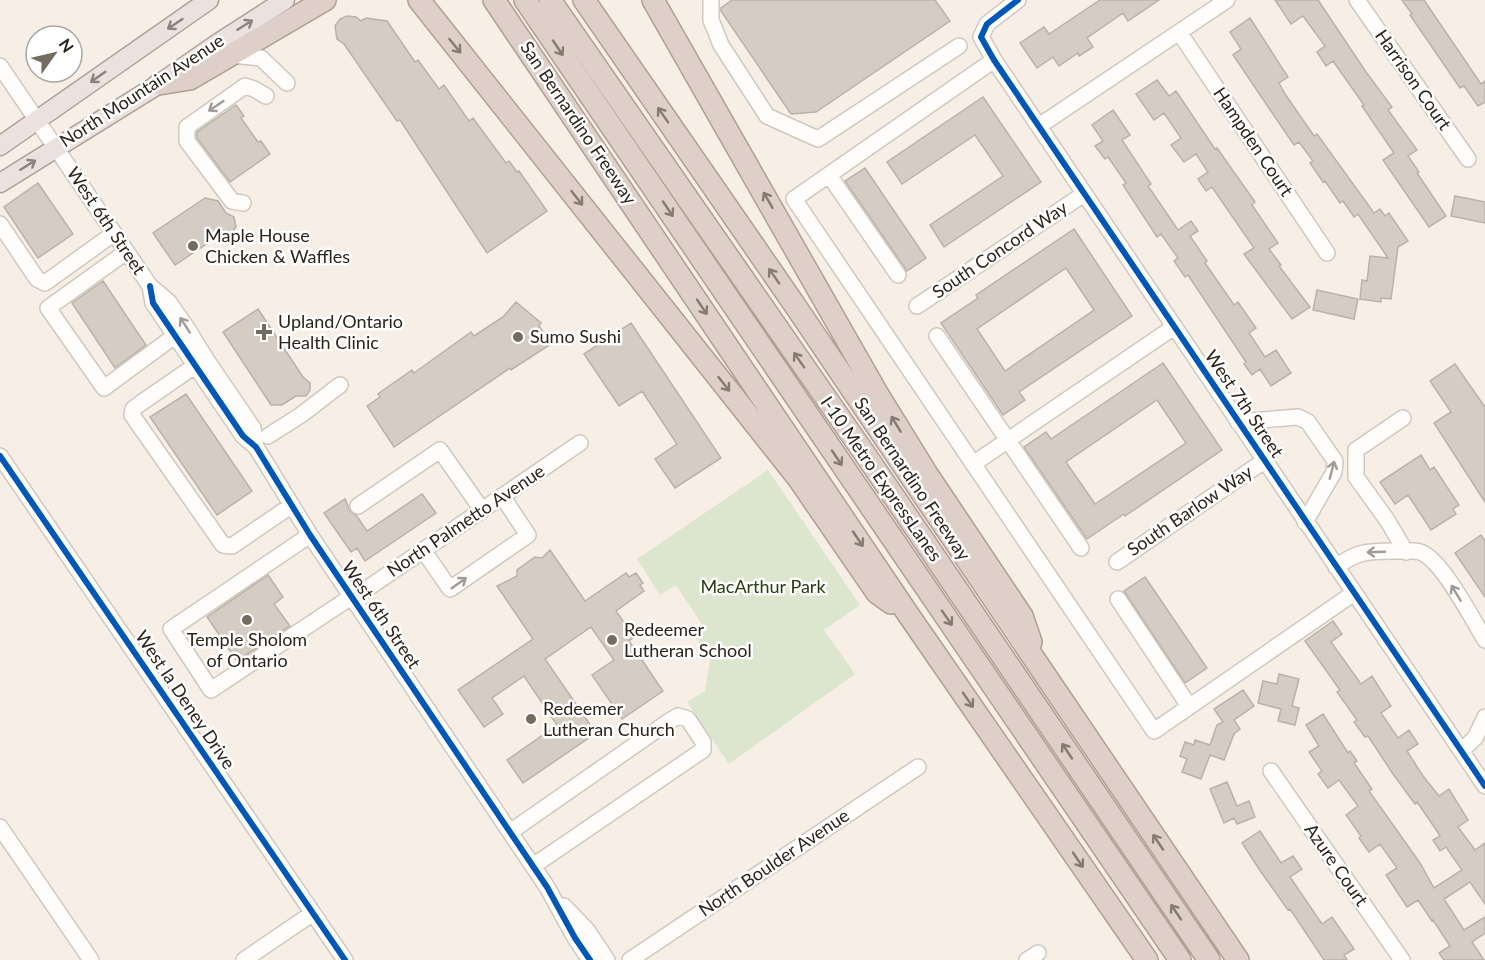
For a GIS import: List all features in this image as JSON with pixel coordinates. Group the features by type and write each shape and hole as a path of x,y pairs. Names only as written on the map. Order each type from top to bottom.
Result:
{"highway":[{"path":"159,84 190,80 325,0"},
{"path":"419,0 798,478 877,593 910,617"},
{"name":"San Bernardino Freeway","path":"494,0 910,617 1147,960"},
{"name":"I-10 Metro ExpressLanes","path":"525,0 1180,960"},
{"name":"I-10 Metro ExpressLanes","path":"550,0 869,460 1209,960"},
{"name":"San Bernardino Freeway","path":"584,0 792,302 1238,960"},
{"path":"653,0 877,393 927,474 1022,616 1042,672"},
{"path":"576,119 812,421"},
{"path":"792,302 869,460"}],"main road":[{"name":"North Mountain Avenue","path":"0,146 209,0"},
{"name":"North Mountain Avenue","path":"0,183 159,84 218,42 285,0"}],"street":[{"path":"711,0 711,20 721,45 767,116 818,138 959,46"},
{"name":"West 7th Street","path":"1018,0 987,24 981,37 994,60 1485,786"},
{"path":"1039,126 1227,0"},
{"name":"Harrison Court","path":"1357,0 1468,159"},
{"name":"Hampden Court","path":"1179,32 1327,253"},
{"path":"231,54 261,58 287,83"},
{"path":"994,60 794,199 1154,731 1354,593"},
{"name":"West 6th Street","path":"0,66 150,286 169,302 262,441 292,505 310,535 547,887 590,960"},
{"path":"243,203 232,201 220,188 187,141 187,127 245,86 266,96"},
{"path":"829,175 898,276"},
{"name":"South Concord Way","path":"917,306 1084,194"},
{"path":"0,224 37,279 45,283 114,234"},
{"path":"126,252 48,308 104,388 176,335"},
{"name":"West 6th Street","path":"150,286 153,303 243,436 262,441"},
{"path":"973,464 1174,327"},
{"path":"937,336 1081,548"},
{"path":"196,365 141,403 133,410 132,415 223,545 232,546 292,505"},
{"path":"262,441 340,386"},
{"path":"1238,422 1298,417 1308,422 1335,461 1334,472 1305,522"},
{"path":"1403,418 1356,450 1356,477 1387,520 1406,552"},
{"name":"North Palmetto Avenue","path":"310,535 171,629 211,690 580,443"},
{"path":"358,506 440,450 482,510"},
{"name":"West la Deney Drive","path":"1,459 345,960"},
{"name":"South Barlow Way","path":"1117,562 1264,461"},
{"path":"423,550 450,589 528,535 502,496"},
{"path":"1336,567 1350,556 1368,551 1420,552 1430,558 1444,573 1485,640"},
{"path":"1118,599 1189,706"},
{"path":"510,832 668,722 678,716 688,719 703,742 703,750 533,866"},
{"path":"1461,751 1475,738 1485,717"},
{"name":"North Boulder Avenue","path":"630,960 918,767"},
{"name":"Azure Court","path":"1271,771 1402,960"},
{"path":"0,827 91,960"},
{"name":"West 6th Street","path":"547,887 587,930 607,960"},
{"path":"244,960 313,913"}],"green space":[{"name":"MacArthur Park","path":"768,470 860,605 824,630 855,674 729,764 687,702 705,691 710,659 696,638 706,630 676,585 660,595 637,559"}],"building":[{"path":"732,0 935,0 950,21 816,112 791,114 721,11 721,8"},
{"path":"1100,0 1159,0 1128,21 1123,13 1087,38 1093,47 1079,56 1078,53 1059,66 1053,57 1037,68 1020,43 1044,27 1049,34"},
{"path":"1275,0 1318,0 1392,107 1388,110 1417,150 1408,156 1446,216 1429,227 1383,160 1394,153 1362,106 1364,105 1333,61 1326,66 1317,52 1325,46 1303,16 1291,24"},
{"path":"1402,0 1424,0 1481,84 1485,81 1485,102 1478,106 1464,86 1460,88"},
{"path":"347,16 356,17 361,21 366,18 387,21 415,62 418,60 439,89 444,85 469,121 473,118 506,163 509,161 517,172 519,171 547,211 487,253 400,120 397,121 344,44 337,39 335,26 340,19"},
{"path":"1250,18 1288,77 1279,83 1314,136 1317,134 1374,213 1380,209 1385,216 1389,213 1408,241 1398,247 1391,299 1381,298 1381,302 1360,299 1362,280 1367,281 1370,256 1388,258 1358,214 1354,217 1343,201 1340,203 1325,181 1323,182 1310,163 1313,161 1299,142 1294,145 1233,55 1241,49 1230,32"},
{"path":"1157,80 1169,96 1176,91 1215,149 1217,148 1255,202 1252,205 1278,243 1269,249 1310,307 1292,319 1244,254 1254,248 1212,187 1206,191 1198,179 1208,172 1196,154 1184,162 1171,145 1181,138 1164,113 1154,120 1136,94"},
{"path":"983,97 1041,182 944,247 930,225 1003,176 975,135 902,184 887,162"},
{"path":"236,105 244,116 241,118 258,142 261,141 270,154 230,182 197,138 197,132"},
{"path":"1113,110 1130,135 1122,140 1151,184 1148,186 1178,230 1191,221 1198,231 1190,236 1207,261 1205,263 1234,305 1238,302 1256,328 1249,333 1265,357 1276,350 1291,373 1271,386 1260,369 1252,375 1244,364 1246,362 1188,275 1185,277 1174,261 1178,258 1161,234 1157,237 1123,185 1126,183 1108,157 1105,159 1095,146 1103,141 1092,125"},
{"path":"865,168 926,258 907,271 845,181"},
{"path":"38,183 73,234 38,258 4,207"},
{"path":"1455,196 1485,202 1485,223 1451,216"},
{"path":"205,198 218,201 226,213 234,217 236,227 231,233 220,235 175,265 153,233"},
{"path":"1074,229 1132,316 1019,392 1025,400 1003,415 941,323 978,298 976,295","holes":["1066,268 1094,310 1005,371 977,329"]},
{"path":"103,281 146,345 115,368 72,303"},
{"path":"1317,290 1358,299 1354,319 1313,310"},
{"path":"516,302 541,323 539,326 551,344 511,370 510,368 394,447 367,406 380,397 378,394 412,370 414,373 471,332 474,336 503,317"},
{"path":"258,309 303,377 310,383 310,390 306,396 296,396 282,405 271,405 223,332"},
{"path":"631,323 721,458 675,488 655,459 677,444 642,391 619,406 584,354"},
{"path":"1163,363 1222,450 1087,539 1024,447 1046,432 1051,439","holes":["1157,400 1186,443 1095,504 1066,462"]},
{"path":"1455,364 1485,407 1485,502 1434,423 1451,412 1430,381"},
{"path":"186,394 252,491 217,515 150,417"},
{"path":"1421,455 1430,470 1434,467 1459,505 1453,509 1456,514 1431,530 1408,495 1395,504 1380,482"},
{"path":"422,494 436,513 365,561 357,548 351,552 324,513 345,499 350,511 356,515 367,531"},
{"path":"1481,535 1485,541 1485,597 1455,553"},
{"path":"550,550 585,601 626,573 629,577 636,573 643,583 640,585 644,591 616,611 634,637 629,641 663,691 622,719 592,675 614,660 591,627 545,659 596,733 523,783 507,760 557,725 524,676 492,698 503,714 484,727 458,690 533,639 497,586 517,576 517,570 535,557 542,558"},
{"name":"Temple Sholom of Ontario","path":"268,575 283,597 274,604 290,626 237,661 207,617"},
{"path":"1145,577 1207,668 1185,683 1124,591"},
{"path":"1333,621 1342,634 1331,642 1361,684 1372,676 1391,706 1381,713 1398,738 1409,730 1418,744 1407,751 1439,796 1449,789 1468,820 1458,827 1475,850 1485,843 1485,904 1470,882 1444,899 1464,930 1485,917 1485,933 1472,942 1484,960 1444,960 1439,953 1450,946 1433,920 1418,900 1407,907 1386,875 1397,868 1380,844 1369,852 1346,815 1358,806 1339,780 1328,788 1318,774 1322,771 1309,752 1319,746 1306,725 1323,714 1348,753 1350,751 1357,761 1354,763 1372,789 1369,791 1420,863 1434,888 1462,870 1446,847 1440,851 1433,840 1440,836 1437,831 1417,802 1415,804 1393,774 1368,736 1365,737 1354,722 1357,720 1337,692 1340,690 1305,641"},
{"path":"1279,674 1299,679 1292,706 1299,708 1295,725 1278,721 1281,709 1258,703 1263,681 1277,684"},
{"path":"1243,690 1254,706 1234,720 1240,729 1234,734 1224,760 1210,755 1201,779 1182,772 1187,759 1180,756 1185,742 1194,745 1195,740 1210,745 1217,725 1223,722 1214,709"},
{"path":"1227,782 1237,806 1249,801 1255,817 1237,824 1234,818 1224,823 1210,789"},
{"path":"1260,831 1281,863 1293,856 1302,869 1290,877 1322,924 1332,917 1354,949 1344,955 1347,960 1324,960 1290,909 1288,910 1261,872 1242,843"}],"cycle path":[{"path":"1018,0 987,24 981,37 994,60 1485,786"},
{"path":"150,286 153,303 243,436 256,447 310,535 547,887 590,960"},
{"path":"0,456 345,960"}],"place":[{"name":"Maple House Chicken & Waffles","path":"193,246"},
{"name":"Upland/Ontario Health Clinic","path":"264,332"},
{"name":"Sumo Sushi","path":"518,337"},
{"name":"Temple Sholom of Ontario","path":"247,620"},
{"name":"Redeemer Lutheran School","path":"612,640"},
{"name":"Redeemer Lutheran Church","path":"531,719"}]}
